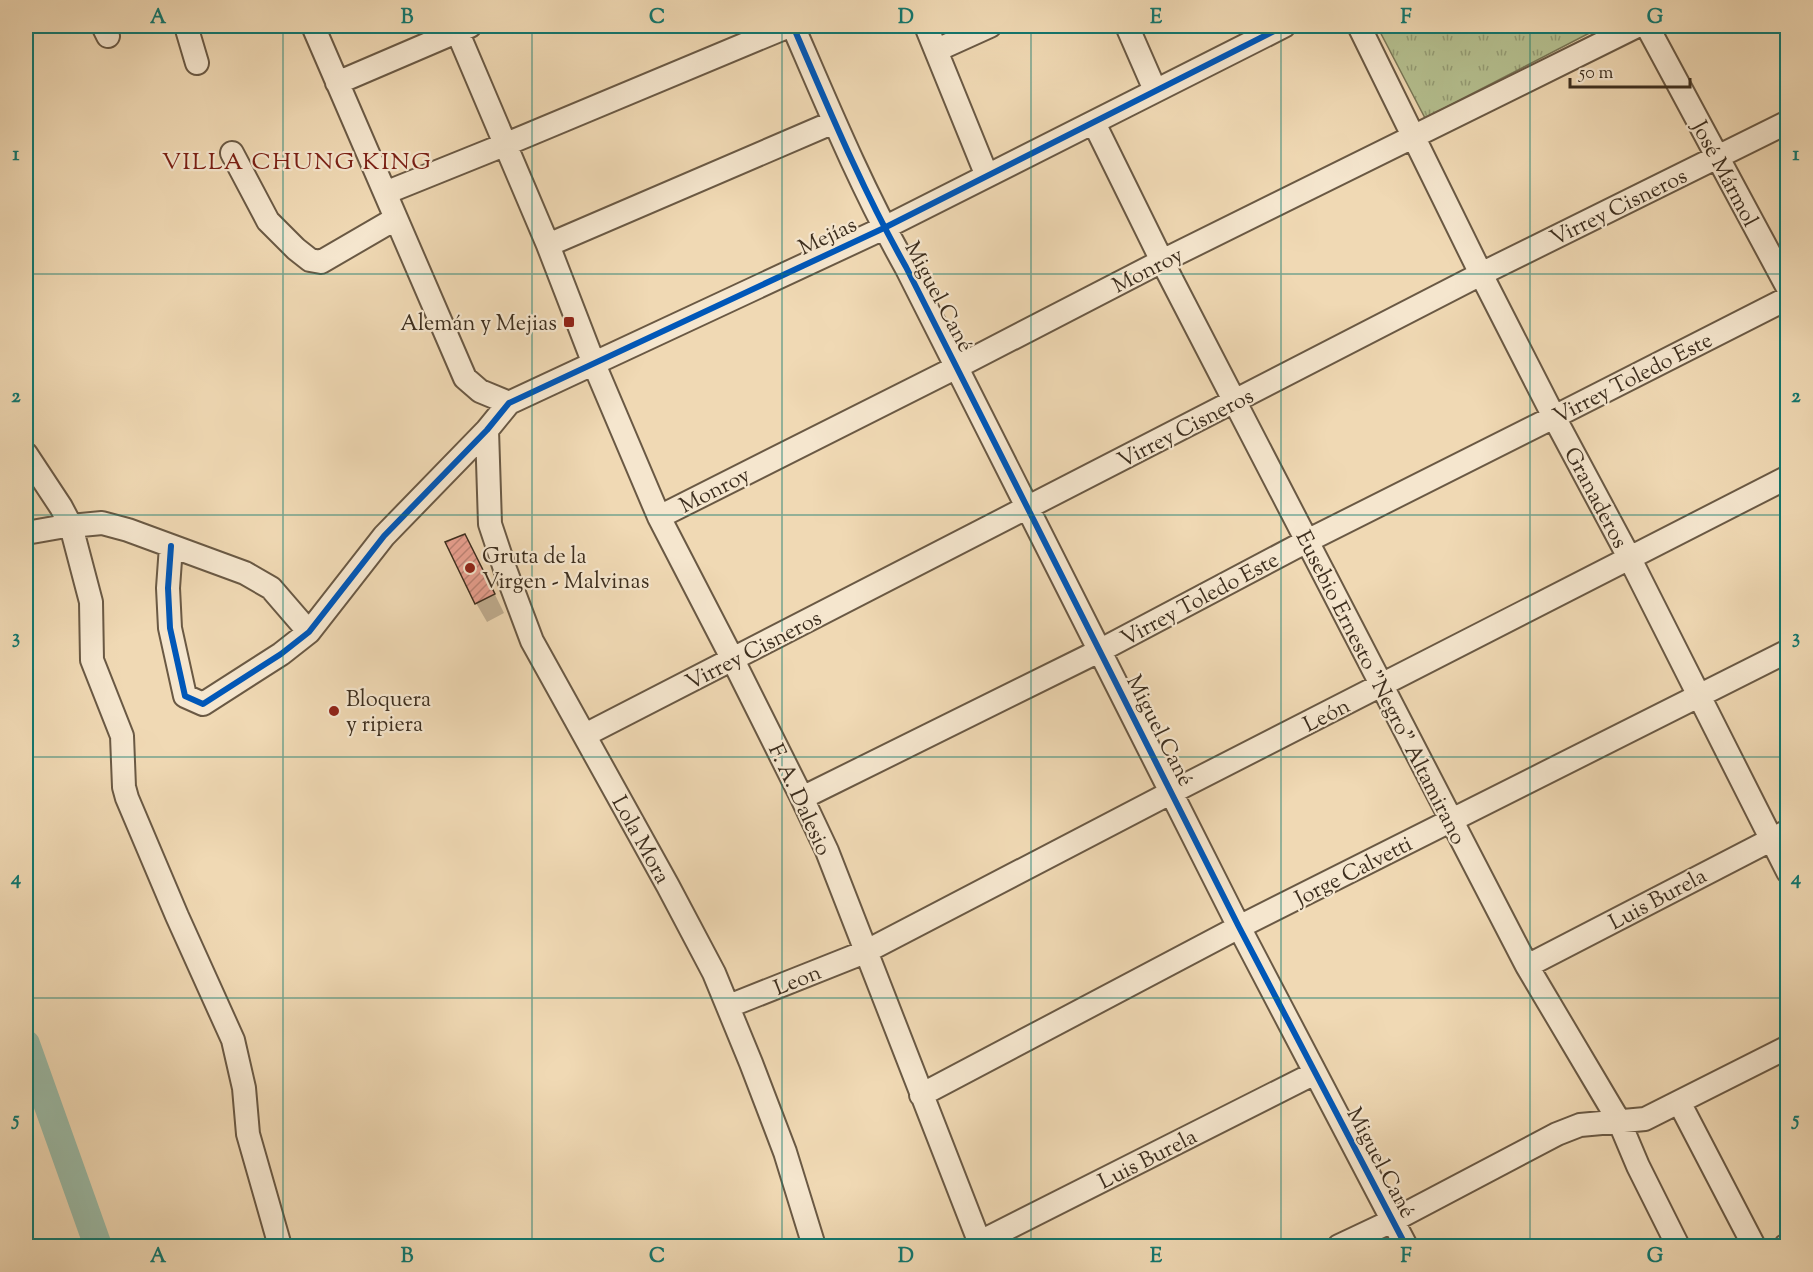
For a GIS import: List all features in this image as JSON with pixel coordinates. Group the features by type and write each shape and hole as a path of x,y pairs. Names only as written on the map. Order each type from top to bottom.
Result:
{"street":[{"path":"186,26 197,63"},
{"path":"314,26 465,378 480,391 509,403"},
{"path":"385,193 789,26"},
{"name":"Miguel Cané","path":"793,26 834,122 884,228 1029,508 1239,927 1406,1246"},
{"path":"926,26 987,176"},
{"path":"937,50 990,26"},
{"path":"1127,26 1155,90"},
{"name":"Mejías","path":"171,546 168,588 170,628 185,696 203,704 281,654 309,632 384,536 487,430 509,403 884,228 1284,26"},
{"name":"Granaderos","path":"1359,26 1554,417 1630,559 1699,696 1779,835 1788,872"},
{"name":"Monroy","path":"659,517 1162,261 1637,26"},
{"name":"José Mármol","path":"1647,26 1788,288"},
{"path":"337,83 461,27"},
{"name":"F. A. Dalesio","path":"461,27 504,145 548,244 594,364 659,517 733,660 826,851 980,1244"},
{"path":"548,244 834,122"},
{"name":"Virrey Cisneros","path":"585,735 1481,274 1788,122"},
{"name":"Eusebio Ernesto \"Negro\" Altamirano","path":"1094,123 1162,261 1527,966 1619,1121 1638,1166 1678,1246"},
{"path":"232,153 268,221 310,260 321,262 395,219"},
{"name":"Virrey Toledo Este","path":"802,798 1101,650 1306,541 1788,298"},
{"name":"Lola Mora","path":"487,430 490,524 532,641 714,973 785,1152 814,1246"},
{"path":"26,454 71,526 91,602 92,660 122,736 124,787 127,798 177,916 234,1040 244,1089 248,1134 280,1246"},
{"name":"León","path":"865,952 1788,477"},
{"path":"26,533 102,523 128,530 244,573 271,588 309,632"},
{"name":"Jorge Calvetti","path":"921,1095 1239,927 1788,651"},
{"name":"Luis Burela","path":"1527,966 1779,835"},
{"name":"Leon","path":"729,1006 865,952"},
{"path":"1339,1246 1392,1221 1557,1134 1580,1125 1645,1119 1788,1047"},
{"name":"Luis Burela","path":"980,1244 1315,1073"},
{"path":"1679,1102 1754,1246"}],"green space":[{"path":"1377,26 1603,26 1425,118"}],"building":[{"name":"Gruta de la Virgen - Malvinas","path":"465,534 495,594 475,604 445,542"}],"waterway":[{"path":"26,1044 98,1246"}],"cycle path":[{"path":"793,26 875,208 1239,927 1406,1246"},
{"path":"171,546 168,588 170,628 185,696 203,704 281,654 309,632 384,536 487,430 509,403 884,228 1284,26"}],"place":[{"name":"Alemán y Mejias","path":"569,322"},
{"name":"Gruta de la Virgen - Malvinas","path":"470,568"},
{"name":"Bloquera y ripiera","path":"334,711"}],"district":[{"name":"VILLA CHUNG KING","path":"297,161"}]}
